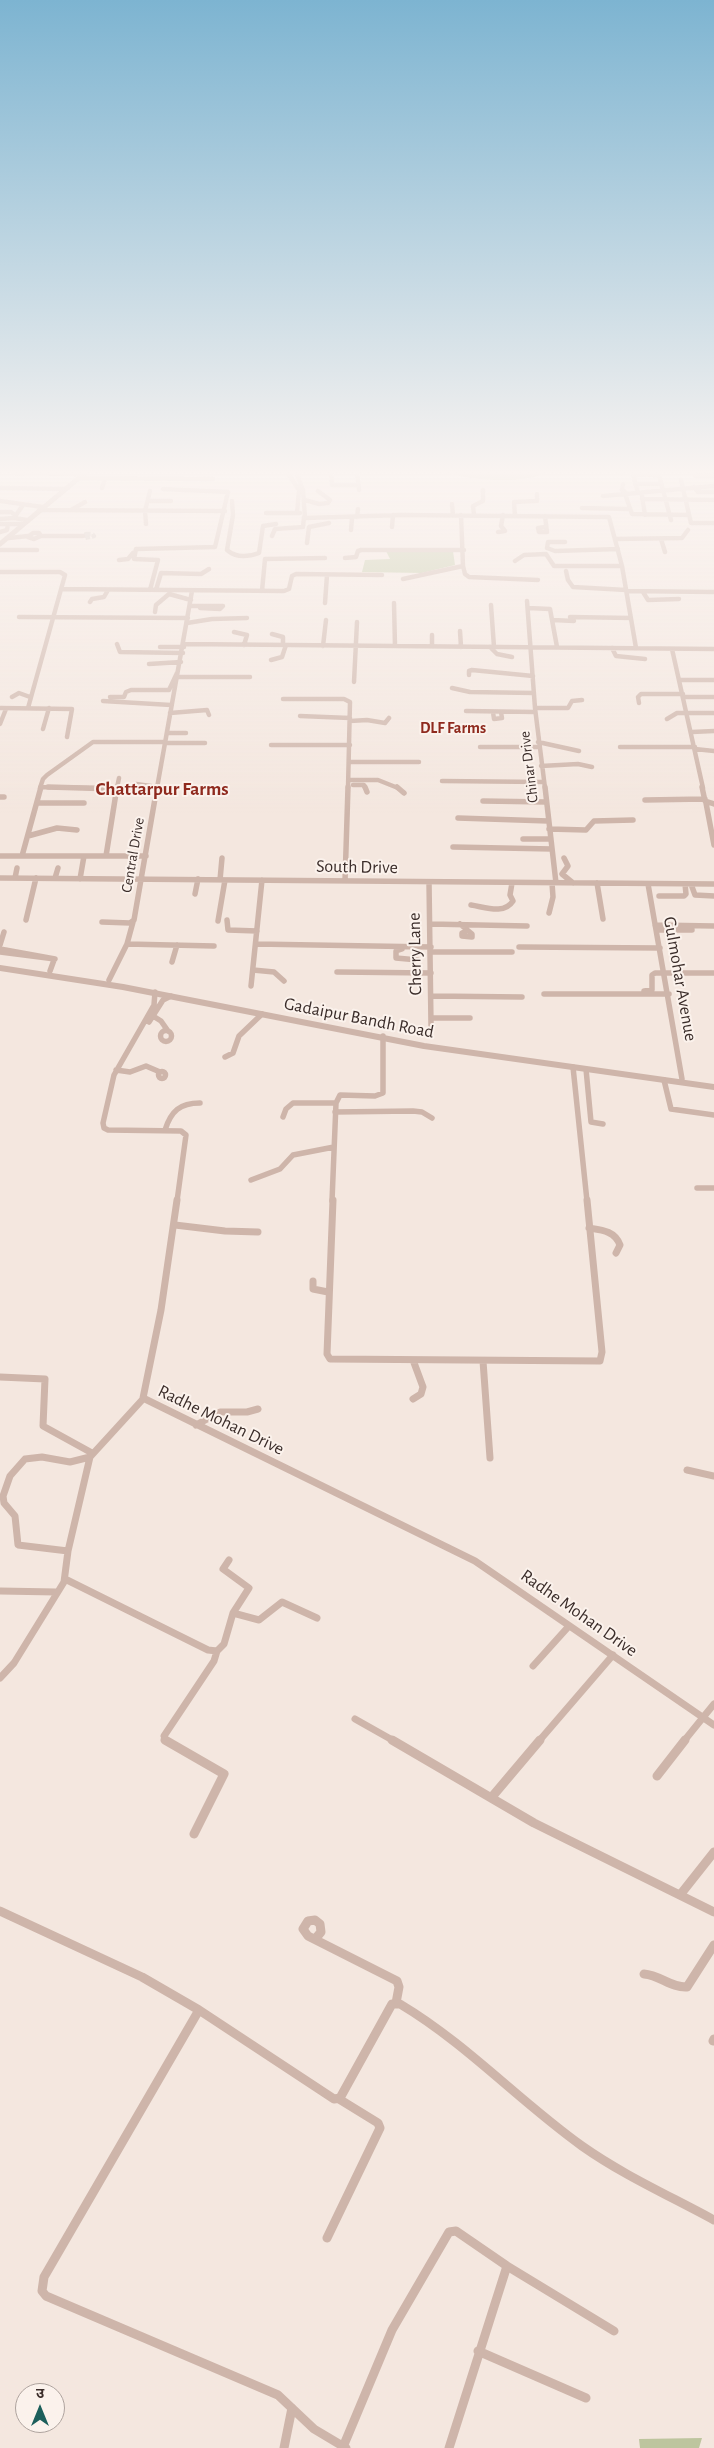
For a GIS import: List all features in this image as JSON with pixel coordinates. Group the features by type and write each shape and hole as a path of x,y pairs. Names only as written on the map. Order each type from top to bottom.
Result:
{"street":[{"path":"262,586 262,591"},
{"path":"28,708 61,589 284,591 289,590 290,586"},
{"path":"325,603 326,586"},
{"path":"572,586 643,592 714,592"},
{"path":"625,586 636,648"},
{"path":"90,602 93,599 104,597 108,590"},
{"name":"Central Drive","path":"133,922 171,705 181,662 192,590"},
{"path":"643,592 648,600 679,599"},
{"path":"155,612 156,605 169,594 191,600"},
{"name":"Chinar Drive","path":"527,601 532,647 535,710 552,849 554,883 549,913"},
{"path":"394,602 395,646"},
{"path":"492,605 492,647 496,654 512,657"},
{"path":"190,606 223,606 220,609 200,608"},
{"path":"528,608 550,609 557,647"},
{"path":"19,617 188,621 215,618 247,618"},
{"path":"570,618 631,618"},
{"path":"553,620 584,621 586,618"},
{"path":"323,646 326,620"},
{"path":"354,682 357,622"},
{"path":"460,631 461,647"},
{"path":"234,632 247,635 244,645"},
{"path":"271,660 282,657 284,645 283,637 272,634"},
{"path":"432,635 432,646"},
{"path":"117,644 120,652 244,645 714,649"},
{"path":"160,647 183,648"},
{"path":"612,648 616,656 645,659"},
{"path":"672,648 688,712 714,845"},
{"path":"149,664 181,662"},
{"path":"470,675 472,670 533,676"},
{"path":"110,697 124,697 126,692 131,690 169,690 172,680 178,675 250,677"},
{"path":"680,680 714,680"},
{"path":"452,688 470,692 534,695"},
{"path":"12,697 19,693 30,697"},
{"path":"640,703 638,697 641,694 714,698"},
{"path":"458,696 534,695"},
{"path":"283,699 347,699 350,702 346,881"},
{"path":"466,711 501,712 568,708 572,701 582,700"},
{"path":"102,701 171,705"},
{"path":"136,706 148,707 157,704"},
{"path":"0,708 72,710 67,738"},
{"path":"43,729 49,708"},
{"path":"0,724 6,709"},
{"path":"170,713 206,710 209,711 209,715"},
{"path":"493,712 494,718 497,719 502,718 501,712"},
{"path":"667,720 673,714 688,712 714,713"},
{"path":"300,716 367,720 385,723 389,718"},
{"path":"692,732 714,731"},
{"path":"167,733 186,733"},
{"path":"22,856 44,778 94,742 205,743"},
{"path":"271,745 350,743"},
{"path":"480,747 539,745 579,751"},
{"path":"620,747 695,748 714,751"},
{"path":"350,762 419,762"},
{"path":"541,766 578,764 592,767"},
{"path":"106,856 119,778"},
{"path":"349,782 386,781 394,784 404,793"},
{"path":"442,781 543,782"},
{"path":"349,782 364,785 367,792"},
{"path":"132,789 136,784 158,786"},
{"path":"41,787 117,789"},
{"path":"645,800 705,801 714,804"},
{"path":"483,801 546,802"},
{"path":"37,803 84,803"},
{"path":"458,818 548,820"},
{"path":"549,830 586,830 589,829 594,821 633,820"},
{"path":"28,836 57,828 77,830"},
{"path":"523,839 551,839"},
{"path":"453,847 552,849"},
{"path":"0,856 146,856"},
{"path":"80,879 84,856"},
{"path":"218,921 222,858"},
{"path":"564,858 568,866 562,874 572,883"},
{"path":"15,878 17,868"},
{"path":"55,878 58,868"},
{"name":"South Drive","path":"0,878 714,884"},
{"path":"26,920 36,878"},
{"path":"195,894 198,879"},
{"path":"251,986 262,880"},
{"name":"Cherry Lane","path":"429,882 431,1025"},
{"path":"472,905 499,910 510,906 513,901 510,895 512,882"},
{"path":"597,883 603,919"},
{"name":"Gulmohar Avenue","path":"648,884 682,1079"},
{"path":"659,896 684,896 686,894 685,884"},
{"path":"691,884 695,895 714,896"},
{"path":"227,920 228,930 257,931"},
{"path":"102,922 133,922 127,944 109,980"},
{"path":"430,924 527,926"},
{"path":"460,924 467,931"},
{"path":"656,928 714,926"},
{"path":"656,928 692,930"},
{"path":"4,932 0,949 53,957 54,960 50,971"},
{"path":"127,944 214,946"},
{"path":"256,944 431,950"},
{"path":"172,962 177,945"},
{"path":"519,947 660,948"},
{"path":"418,960 398,959 395,956 395,952 401,949 512,952"},
{"path":"0,964 109,980 426,1042 714,1083"},
{"name":"Gadaipur Bandh Road","path":"0,968 40,972 155,992 262,1014 381,1035 424,1046 714,1087"},
{"path":"253,970 274,972 284,981"},
{"path":"337,972 431,973"},
{"path":"614,991 650,991 652,990 652,975 664,972 714,973"},
{"name":"Radhe Mohan Drive","path":"155,992 154,1006 116,1070 103,1123 104,1128 116,1130 181,1131 186,1135 175,1225 161,1310 143,1399 475,1561 714,1725"},
{"path":"544,994 669,996"},
{"path":"136,1035 153,1016 163,1000 172,996"},
{"path":"431,996 522,997"},
{"path":"587,998 669,996"},
{"path":"225,1057 233,1053 237,1040 244,1030 262,1014"},
{"path":"153,1016 161,1021 168,1031"},
{"path":"431,1018 470,1018"},
{"path":"381,1035 383,1093 375,1096 340,1095 336,1103 328,1292 328,1358 600,1361 602,1352 573,1067"},
{"path":"116,1070 130,1072 146,1066 160,1072"},
{"path":"586,1069 591,1122 603,1124"},
{"path":"664,1080 671,1109 714,1115"},
{"path":"165,1130 169,1114 172,1110 188,1104 200,1103"},
{"path":"283,1117 286,1109 293,1103 336,1103"},
{"path":"335,1112 413,1111 422,1112 432,1118"},
{"path":"250,1180 279,1170 289,1162 293,1155 334,1147"},
{"path":"697,1188 714,1188"},
{"path":"175,1225 225,1231 258,1232"},
{"path":"589,1228 615,1235 620,1245 616,1253"},
{"path":"312,1281 313,1289 328,1292"},
{"path":"413,1360 415,1370 423,1387 421,1394 413,1399"},
{"path":"483,1361 490,1458"},
{"path":"0,1377 46,1379 43,1426 91,1455"},
{"path":"0,1678 65,1579 68,1551 91,1455 143,1399"},
{"path":"196,1425 220,1412 247,1412 258,1409"},
{"path":"68,1551 18,1545 15,1516 4,1503 4,1496 10,1476 25,1459 42,1457 67,1462 91,1455"},
{"path":"687,1470 714,1476"},
{"path":"194,1834 224,1774 165,1742 164,1736 214,1661 217,1651 224,1644 233,1613 249,1587 223,1569 229,1560"},
{"path":"65,1579 208,1650 217,1651"},
{"path":"0,1591 56,1592"},
{"path":"233,1613 259,1620 282,1602 317,1618"},
{"path":"533,1666 569,1626"},
{"path":"491,1798 613,1655"},
{"path":"657,1776 714,1704"},
{"path":"355,1719 491,1798 607,1860 714,1912"},
{"path":"680,1894 714,1852"},
{"path":"0,1911 142,1977 199,2010 328,2097 339,2099 378,2124 380,2128 327,2238"},
{"path":"316,1938 331,1948 395,1980 399,1987 396,2003"},
{"path":"644,1974 654,1974 679,1987 687,1987 714,1945"},
{"path":"339,2099 392,2004 396,2003"},
{"path":"396,2003 425,2017 533,2107 594,2154 714,2220"},
{"path":"199,2010 44,2277 42,2291 46,2296 278,2395 314,2429 344,2447 392,2330 449,2232 456,2231 507,2266 614,2331"},
{"path":"450,2448 478,2351 507,2266"},
{"path":"478,2351 586,2398"},
{"path":"284,2448 292,2408"}],"green space":[{"path":"702,2438 699,2448 640,2448 639,2439"}],"district":[{"name":"DLF Farms","path":"453,728"},
{"name":"Chattarpur Farms","path":"162,789"}]}
